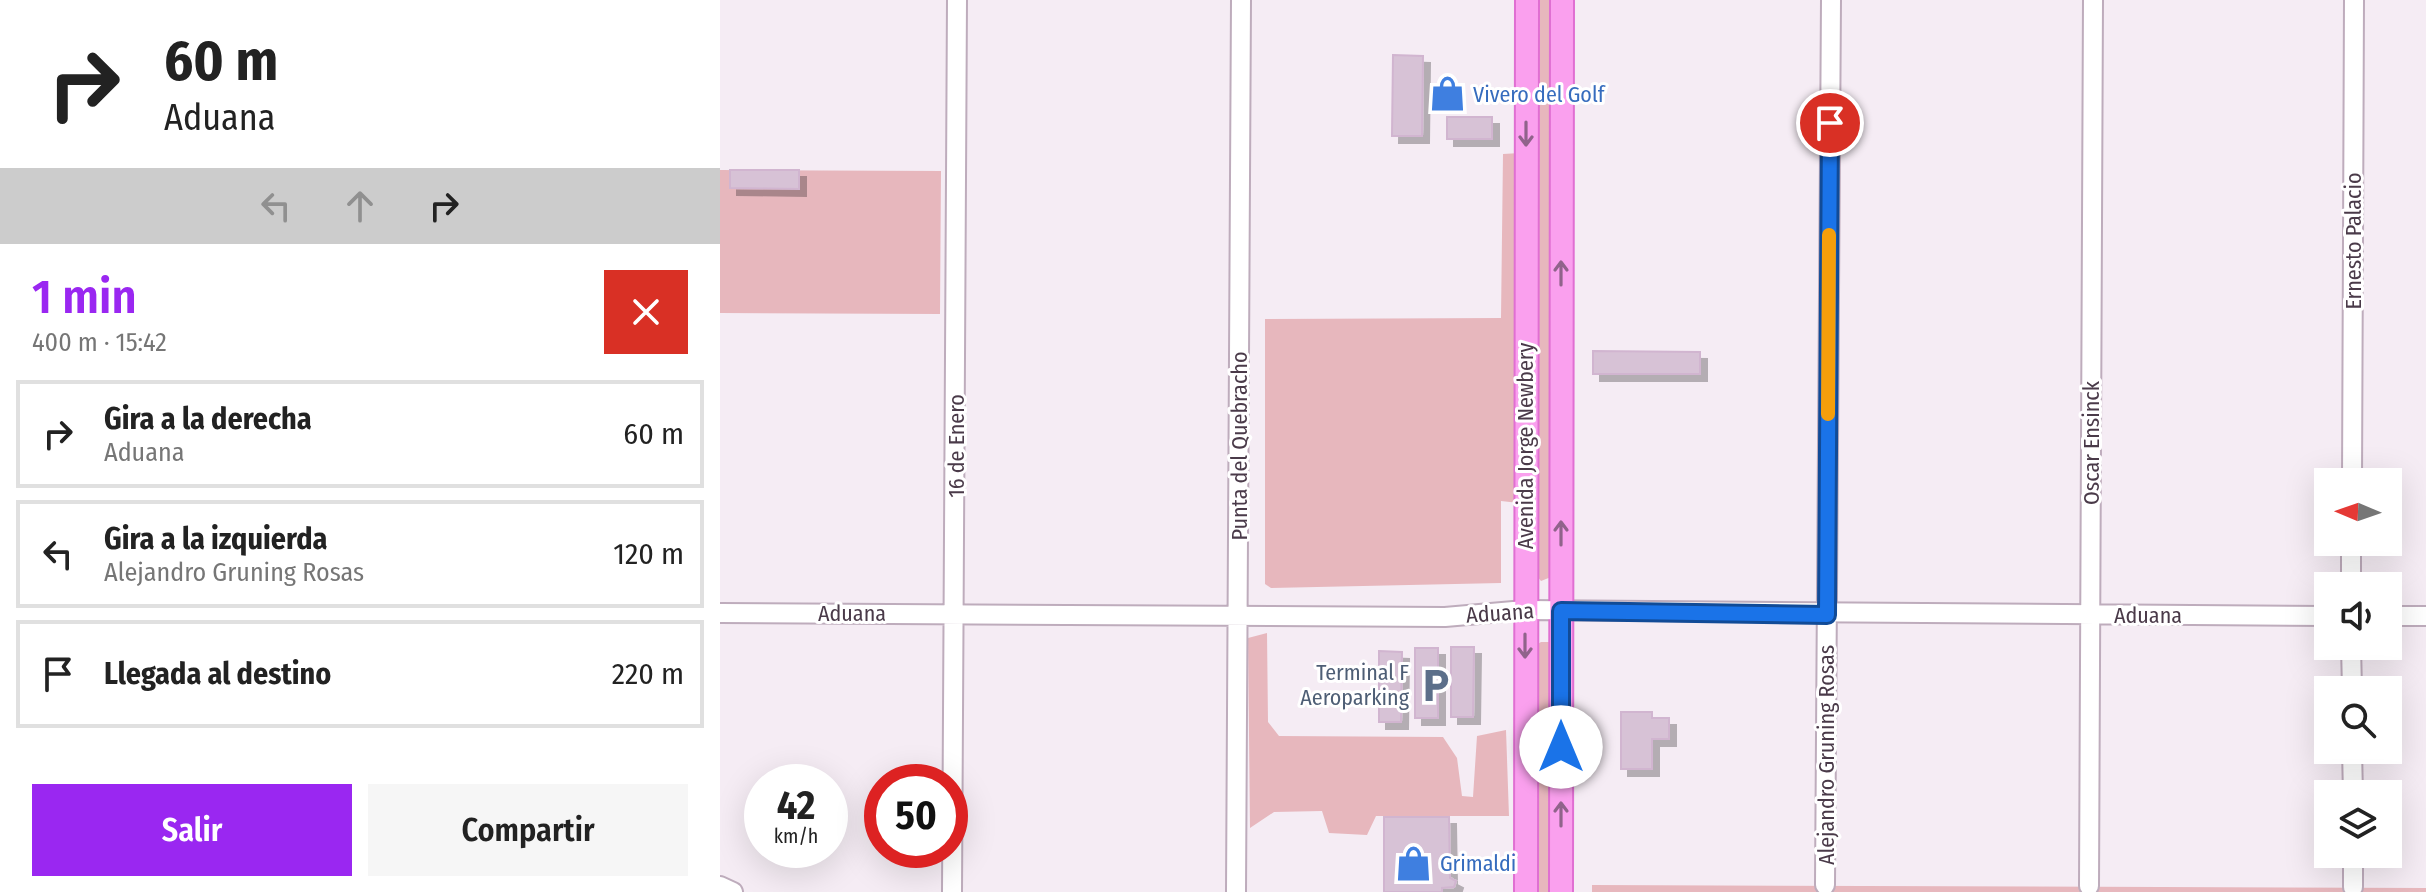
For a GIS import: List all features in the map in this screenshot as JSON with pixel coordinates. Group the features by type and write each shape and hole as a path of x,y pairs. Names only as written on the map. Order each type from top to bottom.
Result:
{"main road":[{"name":"Avenida Jorge Newbery","path":"1526,892 1527,0"},
{"name":"Avenida Jorge Newbery","path":"1561,892 1562,0"}],"street":[{"name":"16 de Enero","path":"952,892 957,0"},
{"name":"Punta del Quebracho","path":"1236,892 1241,0"},
{"name":"Alejandro Gruning Rosas","path":"1825,885 1831,0"},
{"name":"Oscar Ensinck","path":"2089,886 2093,0"},
{"name":"Ernesto Palacio","path":"2352,468 2354,0"},
{"name":"Aduana","path":"720,613 1445,617 1525,610 1827,615 2314,616"},
{"path":"2402,616 2426,616"},
{"path":"2353,868 2353,887"},
{"path":"720,886 733,892"}],"shaded area":[{"path":"1537,0 1554,0 1551,577 1541,581 1537,576"},
{"path":"1520,153 1519,503 1501,501 1501,583 1271,588 1265,584 1265,319 1501,318 1503,154"},
{"path":"720,170 941,171 940,314 720,313"},
{"path":"1267,633 1268,722 1279,736 1443,737 1457,758 1462,796 1473,797 1477,736 1506,730 1509,816 1376,816 1367,835 1329,833 1322,811 1274,812 1250,828 1248,638"},
{"path":"1549,642 1552,648 1551,892 1535,892 1536,645"},
{"path":"1592,885 2426,888 2426,892 1592,892"}],"building":[{"path":"1393,55 1423,56 1422,136 1392,136"},
{"path":"1447,117 1492,117 1492,139 1447,139"},
{"path":"730,170 799,170 799,189 730,188"},
{"path":"1593,351 1700,352 1700,374 1593,374"},
{"path":"1451,647 1474,647 1473,717 1451,717"},
{"path":"1415,648 1438,648 1438,718 1415,718"},
{"path":"1379,651 1402,652 1401,722 1379,722"},
{"path":"1621,712 1652,712 1652,718 1669,718 1669,739 1652,739 1652,769 1621,769"},
{"path":"1384,817 1449,817 1450,878 1456,881 1454,887 1442,888 1442,892 1384,892"}],"slow traffic":[{"path":"1828,414 1829,235"}],"place":[{"name":"Vivero del Golf","path":"1447,94"},
{"name":"Terminal F Aeroparking","path":"1435,685"},
{"name":"Grimaldi","path":"1414,863"}],"route":[{"path":"1561,747 1561,611 1827,615 1830,123"}]}
